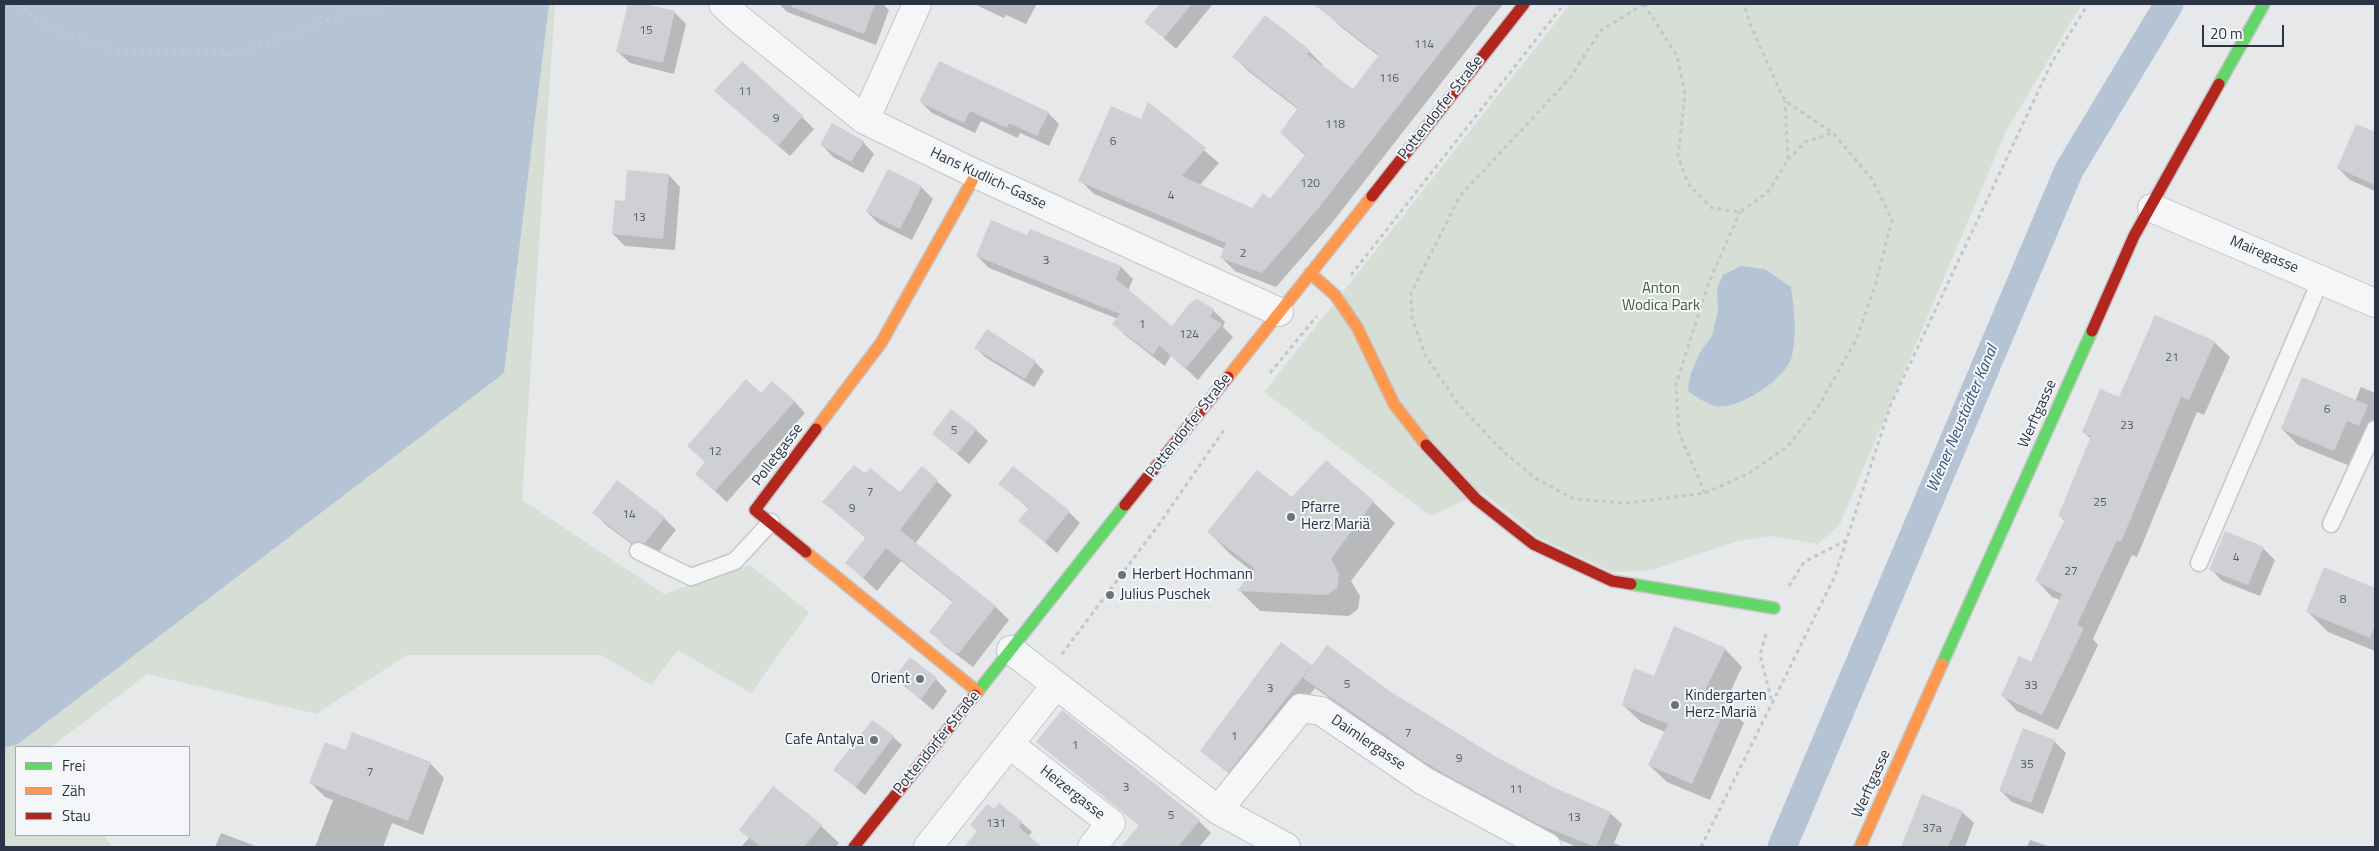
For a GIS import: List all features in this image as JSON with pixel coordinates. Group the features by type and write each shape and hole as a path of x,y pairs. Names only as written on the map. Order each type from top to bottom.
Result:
{"street":[{"name":"Hans Kudlich-Gasse","path":"723,4 865,120 976,174 1279,312"},
{"path":"865,120 917,4"},
{"name":"Pottendorfer Straße","path":"854,847 1524,4"},
{"name":"Werftgasse","path":"1860,847 2134,236 2152,208 2264,4"},
{"name":"Polletgasse","path":"976,174 881,343 756,510 978,692"},
{"name":"Mairegasse","path":"2152,208 2375,303"},
{"path":"1310,273 1335,295 1357,327 1394,404 1419,437 1476,499 1533,544 1612,581 1774,608"},
{"path":"1012,650 1048,680 1218,810 1286,847"},
{"path":"932,846 1009,744 1048,680"},
{"name":"Daimlergasse","path":"1218,810 1301,708 1321,711 1424,781 1547,847"},
{"name":"Heizergasse","path":"1009,744 1111,823 1092,847"}],"lane":[{"path":"2199,563 2321,279"},
{"path":"2331,524 2375,429"},
{"path":"638,551 691,577 735,561 771,522"}],"path":[{"path":"15,4 52,29 119,50 176,50 233,55 333,18 376,10 396,4"},
{"path":"1267,376 1335,295 1564,4"},
{"path":"1740,212 1712,208 1689,185 1678,157 1685,94 1677,56 1644,4 1600,31 1570,78 1460,196 1411,292 1412,317 1425,355 1459,405 1504,452 1535,478 1574,499 1626,503 1705,493 1748,474 1788,446 1818,407 1857,338 1876,282 1892,220 1872,179 1833,133 1785,101"},
{"path":"1744,4 1751,26 1785,101 1788,160"},
{"path":"1701,847 1834,578 1890,404 2052,62 2088,4"},
{"path":"1705,493 1679,433 1676,384 1709,282 1740,212 1768,192 1788,160 1805,142 1833,133"},
{"path":"1048,680 1058,660 1149,538 1227,425"}],"green space":[{"path":"4,4 555,4 522,500 664,594 750,565 809,612 751,693 678,650 651,685 602,655 407,655 316,714 147,674 52,746 15,746 15,836 105,836 112,847 4,847"},
{"name":"Anton Wodica Park","path":"1570,4 2082,4 2006,131 1840,524 1818,544 1770,536 1738,541 1652,570 1612,572 1538,537 1482,492 1431,516 1264,392"}],"water":[{"path":"4,4 549,4 504,373 18,744 4,748"},
{"path":"1741,266 1765,269 1791,287 1795,330 1794,347 1788,365 1772,383 1736,403 1715,406 1701,400 1688,391 1690,376 1700,352 1712,336 1718,311 1717,289 1723,275"}],"building":[{"path":"628,4 645,4 675,11 663,63 616,52"},
{"path":"792,4 875,4 864,34 792,7"},
{"path":"1159,4 1192,4 1164,38 1144,22"},
{"path":"1313,4 1478,4 1317,210 1262,273 1220,258 1226,243 1078,181 1111,106 1141,119 1148,102 1206,148 1182,176 1252,208 1263,193 1270,199 1306,154 1280,133 1298,108 1232,57 1265,15 1310,50 1307,54 1353,89 1379,55"},
{"path":"742,61 803,116 778,146 714,91"},
{"path":"939,61 1049,112 1037,136 1009,123 1007,128 970,111 964,123 919,102"},
{"path":"832,123 864,141 851,162 820,145"},
{"path":"2356,124 2375,132 2375,185 2337,168"},
{"path":"888,169 922,186 900,229 866,212"},
{"path":"627,170 669,174 663,239 612,234 615,200 625,201"},
{"path":"991,220 1027,235 1030,229 1121,266 1116,279 1172,326 1188,305 1197,299 1214,309 1210,317 1222,324 1185,369 1159,345 1153,355 1112,324 1120,314 976,256"},
{"path":"2155,315 2215,341 2189,400 2181,397 2121,542 2117,540 2077,625 2084,628 2042,715 2001,696 2019,656 2031,662 2062,594 2035,581 2065,519 2058,516 2091,436 2082,432 2100,389 2119,397"},
{"path":"987,329 1036,361 1025,379 974,348"},
{"path":"2302,377 2368,405 2359,426 2347,421 2334,451 2281,429"},
{"path":"746,379 761,393 772,381 795,401 715,491 695,474 705,462 687,446"},
{"path":"951,409 977,429 957,454 932,434"},
{"name":"Pfarre Herz Mariä","path":"1326,460 1374,501 1331,559 1339,574 1337,588 1327,595 1237,591 1254,568 1207,532 1257,470 1292,497"},
{"path":"854,465 865,473 870,468 900,492 922,466 938,480 900,530 996,606 959,653 955,653 929,632 953,601 886,548 863,578 845,563 866,537 822,502"},
{"path":"1013,466 1070,511 1045,542 1018,521 1029,508 998,484"},
{"path":"617,480 665,517 645,543 638,541 632,543 592,513"},
{"path":"2225,531 2264,547 2248,585 2209,570"},
{"path":"2324,567 2375,588 2375,625 2370,638 2306,612"},
{"name":"Kindergarten Herz-Mariä","path":"1674,626 1726,648 1703,694 1727,705 1692,784 1648,765 1668,724 1622,705 1634,668 1654,676"},
{"path":"1281,642 1312,665 1228,773 1200,751"},
{"path":"1327,645 1391,692 1498,758 1555,788 1611,812 1596,847 1540,825 1448,776 1421,760 1303,678"},
{"path":"910,657 937,678 921,699 903,686 906,683 896,675"},
{"path":"1062,710 1200,820 1178,847 1121,847 1139,825 1036,742"},
{"path":"872,720 894,736 856,787 833,770"},
{"path":"2023,728 2055,740 2031,803 1999,791"},
{"path":"352,732 431,762 408,821 309,783 325,742 346,750"},
{"path":"773,786 822,825 804,847 761,847 739,830"},
{"path":"1922,794 1963,811 1948,847 1901,847"},
{"path":"999,803 1023,822 1019,827 1042,847 964,847 977,831 970,825 987,804 994,809"}],"waterway":[{"name":"Wiener Neustädter Kanal","path":"1782,847 2069,170 2169,4"}],"traffic: fast":[{"path":"2219,84 2264,4"},
{"path":"1942,664 2092,331"},
{"path":"975,695 1125,505"},
{"path":"1631,584 1774,608"}],"traffic: slow":[{"path":"816,429 881,343 976,174"},
{"path":"1228,377 1372,196"},
{"path":"1310,273 1335,295 1357,327 1394,404 1426,445"},
{"path":"806,552 978,692"},
{"path":"1860,847 1942,664"}],"traffic: jam":[{"path":"1372,196 1524,4"},
{"path":"2092,331 2134,236 2219,84"},
{"path":"1125,505 1228,377"},
{"path":"806,552 755,510 816,429"},
{"path":"1426,445 1476,499 1533,544 1612,581 1631,584"},
{"path":"854,847 975,695"}],"place":[{"name":"Pfarre Herz Mariä","path":"1291,517"},
{"name":"Herbert Hochmann","path":"1122,575"},
{"name":"Julius Puschek","path":"1110,595"},
{"name":"Orient","path":"920,679"},
{"name":"Kindergarten Herz-Mariä","path":"1675,705"},
{"name":"Cafe Antalya","path":"874,740"}]}
